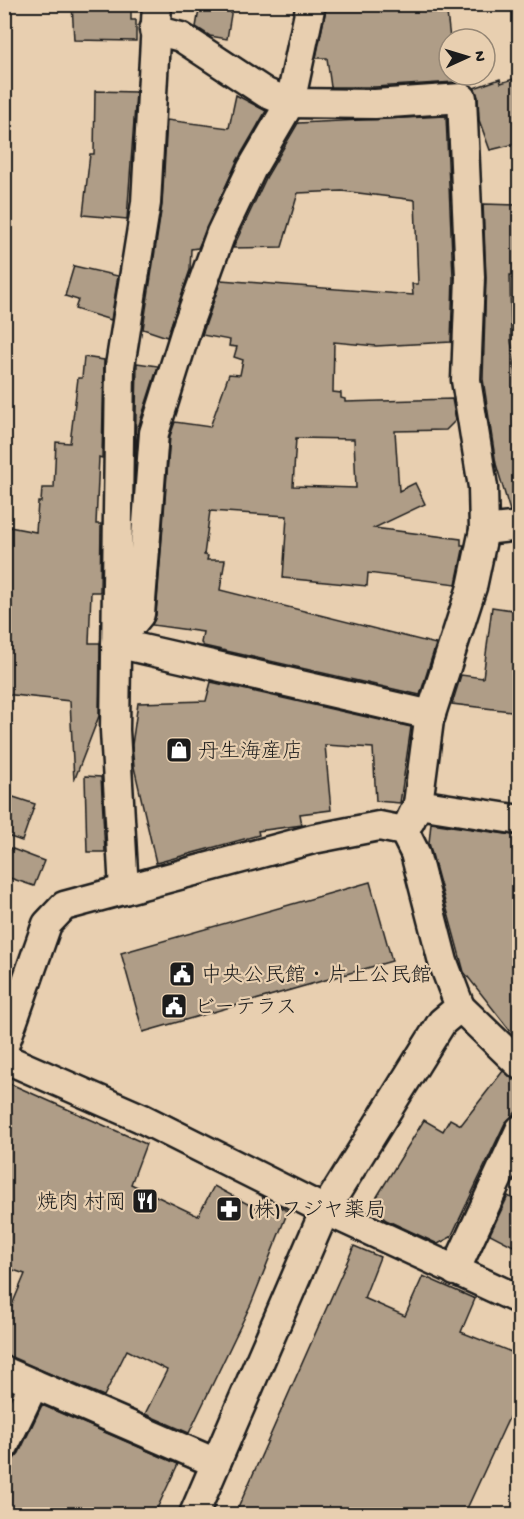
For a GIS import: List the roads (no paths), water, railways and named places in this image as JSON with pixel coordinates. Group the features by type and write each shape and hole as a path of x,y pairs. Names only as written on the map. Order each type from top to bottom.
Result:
{"street":[{"path":"116,643 140,614 154,434 188,324 226,224 252,168 290,103 311,4"},
{"path":"156,17 181,37 266,93 290,103 375,104 462,98 470,277 466,380 483,486 484,530 472,587 431,715 418,804 404,831"},
{"path":"124,890 115,730 120,366 146,203 156,17"},
{"path":"484,530 519,526"},
{"path":"116,643 431,715"},
{"path":"418,804 519,820"},
{"path":"4,1046 47,924 64,906 313,839 379,826 404,831"},
{"path":"404,831 415,853 443,962 460,1007 519,1065"},
{"path":"194,1515 325,1210 442,1022 460,1007"},
{"path":"4,1058 141,1118 325,1210 519,1300"},
{"path":"455,1271 519,1130"},
{"path":"4,1371 216,1463"},
{"path":"4,1446 34,1384"}],"place":[{"name":"丹生海産店","path":"179,750"},
{"name":"中央公民館・片上公民館","path":"182,974"},
{"name":"ビーテラス","path":"174,1006"},
{"name":"焼肉 村岡","path":"145,1201"},
{"name":"(株)フジヤ薬局","path":"229,1209"}]}
